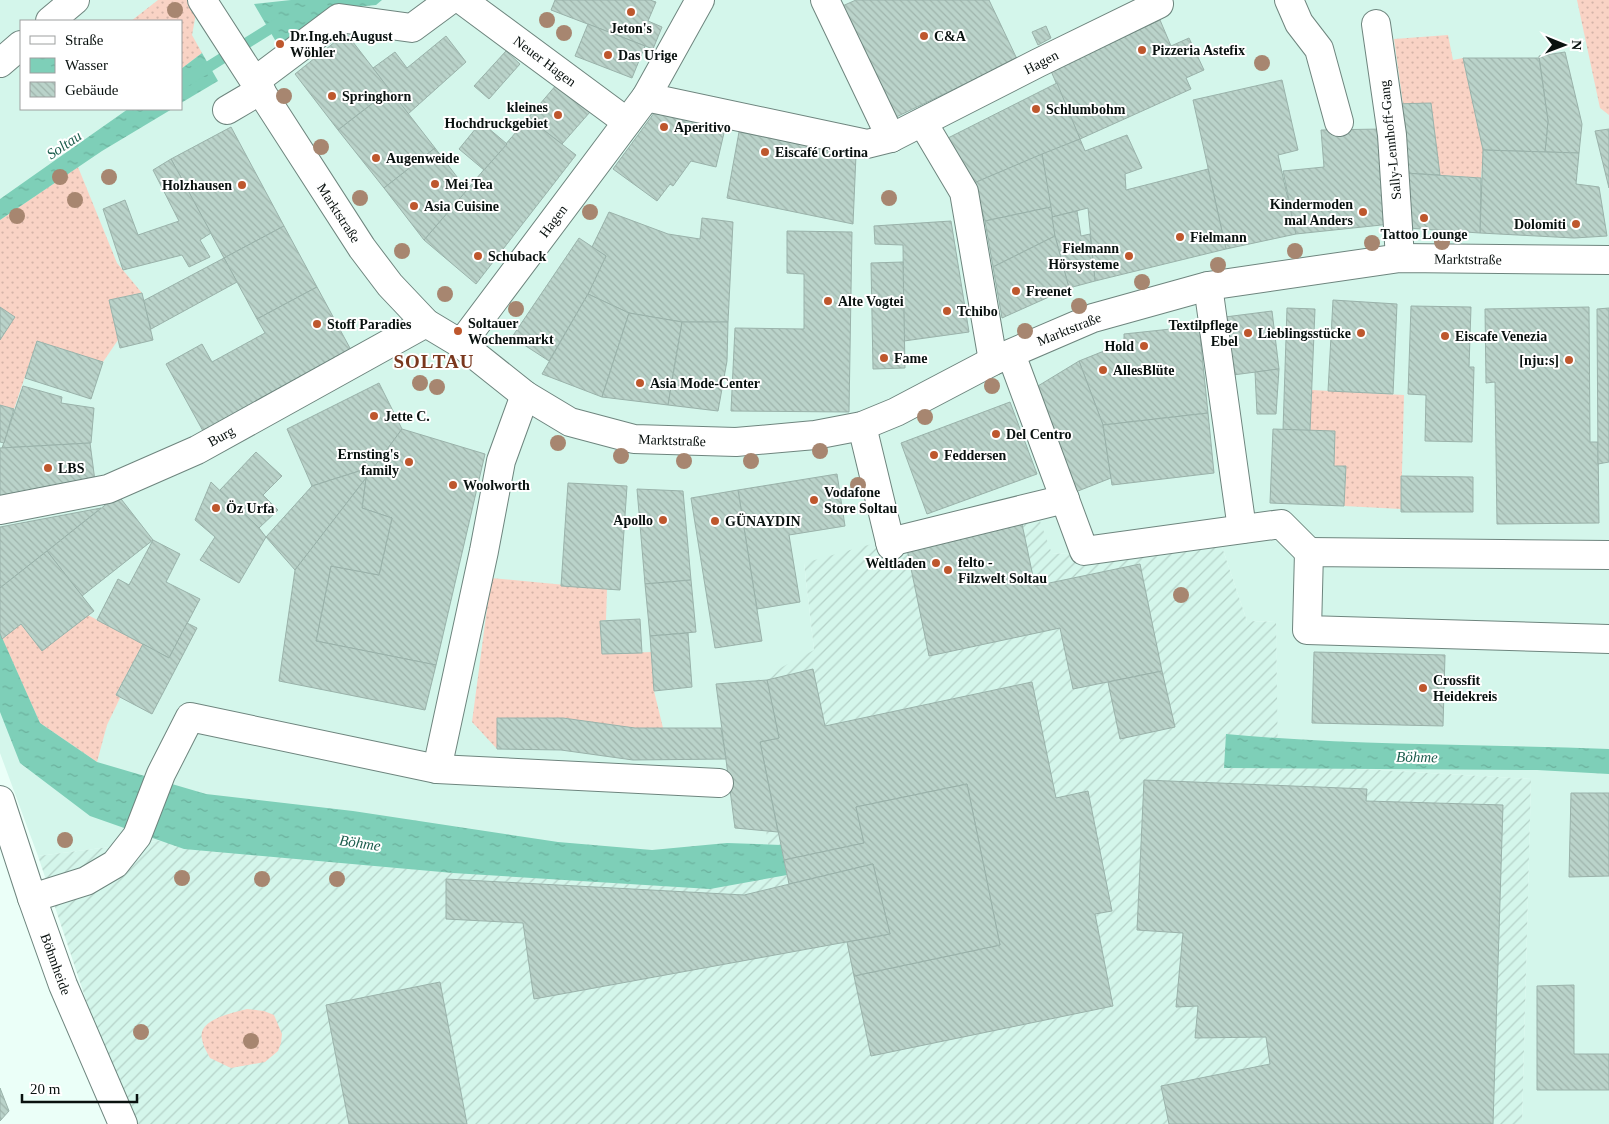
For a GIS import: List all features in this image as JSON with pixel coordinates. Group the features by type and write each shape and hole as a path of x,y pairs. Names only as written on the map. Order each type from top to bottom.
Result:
{"street":[{"path":"51,20 75,0"},
{"path":"227,110 256,82 339,18 412,28 450,0"},
{"name":"Neuer Hagen","path":"462,0 627,122"},
{"name":"Hagen","path":"461,344 646,97 700,0"},
{"path":"825,0 891,138"},
{"path":"1289,0 1299,23 1319,48 1339,122"},
{"name":"Hagen","path":"646,97 867,144 891,138 1159,4"},
{"name":"Marktstraße","path":"208,10 362,248 390,285 426,323 461,344 526,395 570,422 634,439 736,442 815,436 862,426 896,412 1002,357 1093,318 1208,286 1400,258 1609,260"},
{"name":"Sally-Lennhoff-Gang","path":"1376,24 1392,135 1400,258"},
{"path":"0,63 20,46"},
{"path":"923,122 964,192 1002,357 1065,500 1084,551 1281,524 1309,552 1609,555"},
{"path":"1208,286 1242,529"},
{"name":"Burg","path":"0,510 108,489 197,450 426,323"},
{"path":"437,769 501,461 526,395"},
{"path":"862,426 890,544 1065,500"},
{"path":"1309,552 1307,630 1609,639"},
{"path":"32,898 86,881 115,864 137,836 162,774 190,717 437,769 719,783"},
{"name":"Böhmheide","path":"0,800 32,898 64,985 123,1124"}],"shaded area":[{"path":"0,0 1609,0 1609,1124 1522,1124 1531,779 1277,764 1276,622 1247,621 1221,544 1051,554 804,563 814,650 772,868 173,839 38,856 0,753"},
{"path":"158,0 194,0 197,8 192,35 202,53 182,68 182,20 132,20"},
{"path":"1577,0 1609,0 1609,115 1600,108"},
{"path":"1448,35 1453,60 1463,58 1483,150 1481,178 1440,175 1431,103 1403,104 1394,39"},
{"path":"78,167 117,263 142,293 109,300 118,340 103,362 37,341 14,409 0,405 0,220"},
{"path":"1312,390 1404,395 1401,509 1344,506 1346,467 1334,466 1335,432 1310,431"},
{"path":"1032,499 1052,554 1221,544 1247,621 1276,622 1278,764 1531,779 1522,1124 138,1124 100,1042 38,856 173,839 772,868 743,688 814,650 804,563"},
{"path":"491,578 607,589 606,620 600,621 602,654 651,652 654,691 663,728 635,728 563,718 497,718 497,749 472,722"},
{"path":"88,615 143,644 116,694 120,698 107,725 97,762 40,723 2,639 21,624 42,651"},
{"path":"247,1009 264,1011 274,1015 282,1034 278,1051 265,1062 231,1068 210,1058 202,1039 202,1032 205,1026 217,1018"}],"water":[{"path":"291,0 382,0 376,5 343,8 282,52 254,4"},
{"path":"202,53 218,81 182,102 182,68"},
{"path":"127,110 170,110 102,151 0,220 0,199"},
{"name":"Böhme","path":"0,633 40,723 97,762 206,794 353,811 558,842 652,850 727,843 781,845 787,875 710,889 453,873 184,849 90,816 20,763 0,712"},
{"name":"Böhme","path":"1226,734 1370,743 1609,749 1609,774 1537,770 1224,768"}],"building":[{"path":"555,0 650,0 656,2 648,21 662,27 653,49 551,10"},
{"path":"856,0 989,0 1017,59 892,119 840,7"},
{"path":"1160,20 1171,46 1189,38 1204,70 1186,78 1191,89 1080,139 1051,71"},
{"path":"588,24 645,46 632,78 575,56"},
{"path":"1046,26 1051,38 1038,45 1032,32"},
{"path":"346,33 390,90 338,130 295,74"},
{"path":"446,36 466,62 408,114 373,68 395,52 407,68"},
{"path":"506,51 520,64 489,99 474,86"},
{"path":"1565,52 1582,124 1579,153 1545,152 1548,121 1539,56"},
{"path":"1463,58 1539,58 1548,121 1545,152 1483,150"},
{"path":"1282,80 1298,150 1278,155 1296,234 1226,249 1193,100"},
{"path":"1057,83 1080,139 974,183 946,139"},
{"path":"557,84 590,112 562,144 528,118"},
{"path":"390,90 435,148 384,188 338,130"},
{"path":"1431,103 1440,175 1404,173 1393,104"},
{"path":"657,109 721,118 718,131 724,133 716,167 691,161 673,186 670,184 657,201 613,169"},
{"path":"528,118 576,155 476,284 424,240"},
{"path":"481,122 507,144 484,170 459,149"},
{"path":"231,127 284,226 224,258 171,159"},
{"path":"1382,129 1391,224 1296,234 1283,171 1324,167 1321,130"},
{"path":"1609,129 1609,188 1595,131"},
{"path":"739,132 856,155 853,224 727,198"},
{"path":"1127,135 1142,168 1125,174 1126,190 1208,169 1226,249 1095,281 1088,208 1052,217 1042,154 1080,139 1085,151"},
{"path":"435,148 467,190 424,240 384,188"},
{"path":"1483,150 1579,153 1576,184 1599,187 1607,236 1574,238 1480,233"},
{"path":"1042,154 1051,207 985,221 974,183"},
{"path":"171,159 211,233 200,240 210,257 189,267 182,255 123,270 103,209 125,200 138,235 179,221 153,170"},
{"path":"1404,173 1481,178 1480,233 1407,228"},
{"path":"1051,207 1055,236 993,267 985,221"},
{"path":"1077,211 1081,236 1090,234 1095,281 1069,288 1055,236 1052,217"},
{"path":"609,212 668,234 700,239 702,218 733,222 728,322 682,322 629,313 588,294 606,256 592,247"},
{"path":"951,221 969,332 904,341 903,245 875,244 874,226"},
{"path":"284,226 317,287 257,319 224,258"},
{"name":"Alte Vogtei","path":"787,231 852,232 849,412 731,411 735,328 804,329 804,274 787,273"},
{"path":"1055,236 1069,288 1002,318 993,267"},
{"path":"579,238 606,256 588,294 549,361 512,337"},
{"path":"224,258 237,282 151,329 143,301"},
{"path":"903,262 905,368 873,369 871,263"},
{"path":"317,287 351,350 203,431 166,364 202,344 212,362 265,333 257,319"},
{"path":"142,293 153,340 120,348 109,300"},
{"path":"588,294 629,313 602,397 542,374"},
{"path":"1333,300 1397,304 1393,394 1328,391"},
{"path":"1411,306 1471,307 1469,367 1474,367 1472,442 1425,441 1426,395 1408,394"},
{"path":"0,307 15,317 0,340"},
{"path":"1589,307 1590,442 1598,442 1599,523 1497,524 1495,382 1486,383 1485,309"},
{"path":"1287,308 1315,309 1310,431 1283,430"},
{"path":"1609,308 1609,462 1598,464 1597,309"},
{"path":"1272,311 1279,369 1225,376 1217,318"},
{"path":"629,313 682,322 668,405 602,397"},
{"path":"682,322 728,322 727,361 718,411 668,405"},
{"path":"1199,326 1208,413 1103,425 1079,361 1124,343 1124,334"},
{"path":"37,341 103,362 91,399 25,378"},
{"path":"1079,361 1103,425 1111,478 1073,493 1033,389"},
{"path":"1279,369 1276,414 1257,414 1255,372"},
{"path":"379,383 402,429 375,466 312,486 287,429"},
{"path":"23,386 62,397 61,403 94,408 91,443 2,448"},
{"path":"1010,402 1037,474 927,514 901,443"},
{"path":"0,405 14,409 4,443 0,442"},
{"path":"1208,413 1214,473 1112,485 1103,425"},
{"path":"402,429 485,454 436,665 316,641 331,566 379,575 392,518 362,508 366,478"},
{"path":"1273,429 1335,431 1334,466 1346,466 1344,506 1270,503"},
{"path":"90,443 95,481 0,498 0,448"},
{"path":"256,452 282,476 263,495 278,510 259,528 220,490"},
{"path":"375,466 295,570 266,537 312,486"},
{"path":"837,474 845,526 789,535 800,602 757,609 738,490"},
{"path":"1401,476 1473,477 1473,512 1401,512"},
{"path":"366,478 362,508 392,518 379,575 331,566 316,641 436,665 425,710 279,681 295,570"},
{"path":"211,482 266,537 239,583 200,560 215,537 195,520"},
{"path":"568,483 627,486 620,590 561,586"},
{"path":"637,489 683,491 691,580 645,584"},
{"path":"738,490 762,641 715,648 691,498"},
{"path":"118,495 153,540 82,596 47,551"},
{"path":"101,508 47,551 0,588 0,527"},
{"path":"1022,524 1035,586 1140,564 1162,671 1073,689 1060,628 929,656 907,549"},
{"path":"153,540 180,554 166,582 200,599 169,658 97,620 118,579 129,585"},
{"path":"47,551 94,611 42,651 21,624 2,639 0,633 0,588"},
{"path":"691,580 696,632 650,636 645,584"},
{"path":"640,619 642,653 602,654 600,621"},
{"path":"187,623 197,628 152,714 116,695 143,644 169,658"},
{"path":"688,633 692,687 654,691 650,636"},
{"path":"1314,652 1445,655 1443,726 1312,723"},
{"path":"813,669 825,726 1032,682 1056,798 1088,791 1112,911 1095,914 1113,1006 871,1056 854,976 1000,945 967,784 856,807 864,843 784,860 760,742 779,738 767,680"},
{"path":"1162,671 1175,727 1120,739 1108,682"},
{"path":"767,680 779,738 760,742 778,832 735,828 716,684"},
{"path":"497,718 563,718 635,728 721,728 726,759 633,760 561,750 497,749"},
{"path":"1144,780 1367,789 1366,801 1503,805 1493,1124 1169,1124 1161,1086 1270,1064 1266,1037 1195,1038 1198,1006 1176,1007 1183,933 1137,930"},
{"path":"967,784 1000,945 854,976 847,942 890,934 873,864 789,884 784,860 864,843 856,807"},
{"path":"1571,793 1609,793 1609,876 1569,877"},
{"path":"873,864 890,934 534,999 523,923 446,919 446,879 744,895"},
{"path":"440,982 467,1124 349,1124 326,1005"},
{"path":"1574,985 1574,1054 1609,1054 1609,1090 1537,1090 1537,986"},
{"path":"0,1088 9,1111 0,1121"}],"waterway":[{"name":"Soltau","path":"182,83 282,21"}],"place":[{"name":"Jeton's","path":"631,12"},
{"name":"C&A","path":"924,36"},
{"name":"Dr.Ing.eh.August Wöhler","path":"280,44"},
{"name":"Pizzeria Astefix","path":"1142,50"},
{"name":"Das Urige","path":"608,55"},
{"name":"Springhorn","path":"332,96"},
{"name":"Schlumbohm","path":"1036,109"},
{"name":"kleines Hochdruckgebiet","path":"558,115"},
{"name":"Aperitivo","path":"664,127"},
{"name":"Eiscafé Cortina","path":"765,152"},
{"name":"Augenweide","path":"376,158"},
{"name":"Mei Tea","path":"435,184"},
{"name":"Holzhausen","path":"242,185"},
{"name":"Asia Cuisine","path":"414,206"},
{"name":"Kindermoden mal Anders","path":"1363,212"},
{"name":"Tattoo Lounge","path":"1424,218"},
{"name":"Dolomiti","path":"1576,224"},
{"name":"Fielmann","path":"1180,237"},
{"name":"Schuback","path":"478,256"},
{"name":"Fielmann Hörsysteme","path":"1129,256"},
{"name":"Freenet","path":"1016,291"},
{"name":"Alte Vogtei","path":"828,301"},
{"name":"Tchibo","path":"947,311"},
{"name":"Stoff Paradies","path":"317,324"},
{"name":"Soltauer Wochenmarkt","path":"458,331"},
{"name":"Textilpflege Ebel","path":"1248,333"},
{"name":"Lieblingsstücke","path":"1361,333"},
{"name":"Eiscafe Venezia","path":"1445,336"},
{"name":"Hold","path":"1144,346"},
{"name":"Fame","path":"884,358"},
{"name":"[nju:s]","path":"1569,360"},
{"name":"AllesBlüte","path":"1103,370"},
{"name":"Asia Mode-Center","path":"640,383"},
{"name":"Jette C.","path":"374,416"},
{"name":"Del Centro","path":"996,434"},
{"name":"Feddersen","path":"934,455"},
{"name":"Ernsting's family","path":"409,462"},
{"name":"LBS","path":"48,468"},
{"name":"Woolworth","path":"453,485"},
{"name":"Vodafone Store Soltau","path":"814,500"},
{"name":"Öz Urfa","path":"216,508"},
{"name":"Apollo","path":"663,520"},
{"name":"GÜNAYDIN","path":"715,521"},
{"name":"Weltladen","path":"936,563"},
{"name":"felto - Filzwelt Soltau","path":"948,570"},
{"name":"Crossfit Heidekreis","path":"1423,688"}],"district":[{"name":"SOLTAU","path":"434,361"}]}
